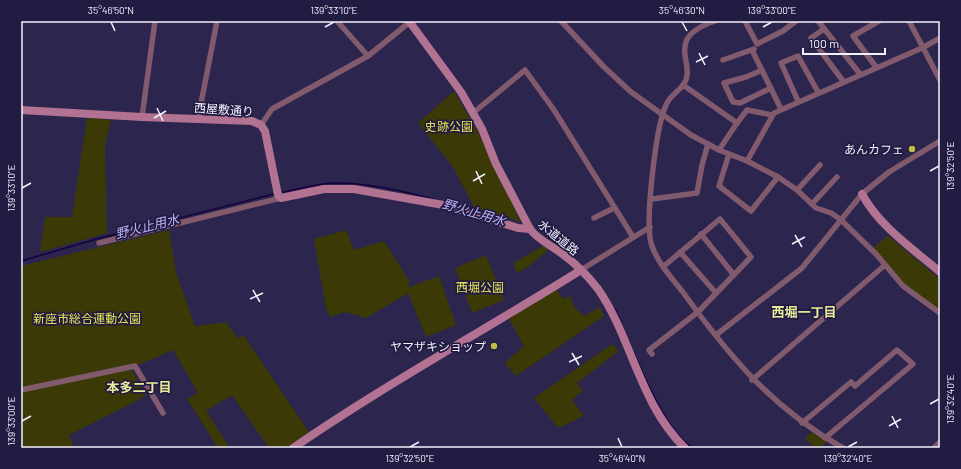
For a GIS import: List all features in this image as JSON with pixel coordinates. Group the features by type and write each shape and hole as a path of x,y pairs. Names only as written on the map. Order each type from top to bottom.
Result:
{"street":[{"path":"142,118 155,21"},
{"path":"198,119 217,21"},
{"path":"337,21 368,56"},
{"path":"261,125 272,109 368,56 410,21"},
{"name":"水道道路","path":"410,21 461,92 487,139 502,176 530,229 537,237 562,253 581,270 602,296 649,395 671,432 685,448"},
{"path":"561,21 604,67 631,92 664,114 690,135 718,150 747,161 778,176 797,190 812,204 840,219 885,265 903,286 940,314"},
{"path":"715,21 707,22 688,37 685,43 684,54 688,77 667,103 654,155 650,227 651,242 664,266 752,380 771,398 802,422 843,448"},
{"path":"745,21 757,44"},
{"path":"723,60 752,50 757,47 757,44 782,31 796,21"},
{"path":"818,21 860,74"},
{"path":"876,67 853,36 879,21"},
{"path":"909,21 922,48 939,76"},
{"path":"824,29 811,38 843,81"},
{"path":"747,161 772,115 781,109 922,48 940,38"},
{"path":"752,50 781,109"},
{"path":"798,101 781,63 798,56 818,92"},
{"path":"473,113 525,70 554,110 633,237"},
{"path":"762,70 746,77 724,83 733,102 740,103 771,88"},
{"path":"683,85 737,123"},
{"name":"西屋敷通り","path":"21,110 142,118 252,121 261,125 265,131 278,195 281,198"},
{"path":"718,150 747,110 772,115"},
{"path":"716,335 802,268 840,219 862,194 889,172 940,141"},
{"path":"652,199 697,193 702,165 708,144"},
{"path":"729,154 719,186 751,210 778,176"},
{"path":"797,190 820,165"},
{"path":"812,204 837,177"},
{"path":"98,243 281,198 324,189 354,189 449,206 518,228 530,229"},
{"path":"862,194 888,229 940,272"},
{"path":"594,218 614,208"},
{"path":"652,354 649,350 698,312 752,257 720,219 664,266"},
{"path":"293,448 413,370 489,327 650,227"},
{"path":"701,234 734,275"},
{"path":"680,252 716,293"},
{"path":"752,380 885,265"},
{"path":"802,422 851,382 855,386 897,350 913,364 825,438"},
{"path":"21,390 135,366 163,413"},
{"path":"934,448 940,442"}],"green space":[{"name":"史跡公園","path":"454,91 479,134 521,222 474,207 453,167 418,123"},
{"path":"87,118 111,120 105,146 107,233 40,252 45,217 72,217"},
{"name":"新座市総合運動公園","path":"169,230 176,272 195,326 226,322 238,338 244,336 309,432 288,448 269,448 232,395 206,411 230,448 218,448 187,399 198,393 173,350 131,368 146,396 69,435 74,448 21,448 21,266"},
{"path":"346,230 354,250 384,241 410,282 407,288 439,276 456,325 426,337 408,293 366,318 345,312 330,317 326,308 314,239"},
{"path":"888,236 940,279 940,312 904,285 873,248"},
{"path":"543,246 547,248 547,251 528,267 517,273 513,263"},
{"name":"西堀公園","path":"486,255 504,300 472,313 455,268"},
{"path":"556,289 563,299 570,296 574,307 584,316 600,307 604,316 516,376 505,363 524,346 509,319"},
{"path":"612,344 619,351 577,383 583,391 572,400 584,416 558,428 534,398"},
{"path":"812,432 828,441 819,448 815,448 805,438"}],"waterway":[{"name":"野火止用水","path":"283,192 320,184 345,183 411,193 436,200"},
{"name":"野火止用水","path":"21,261 97,239 274,194"},
{"name":"野火止用水","path":"615,309 638,363 658,404 669,423 681,438 693,448"}],"place":[{"name":"あんカフェ","path":"912,149"},
{"name":"ヤマザキショップ","path":"494,346"}],"district":[{"name":"西堀一丁目","path":"804,312"},
{"name":"本多二丁目","path":"139,387"}]}
